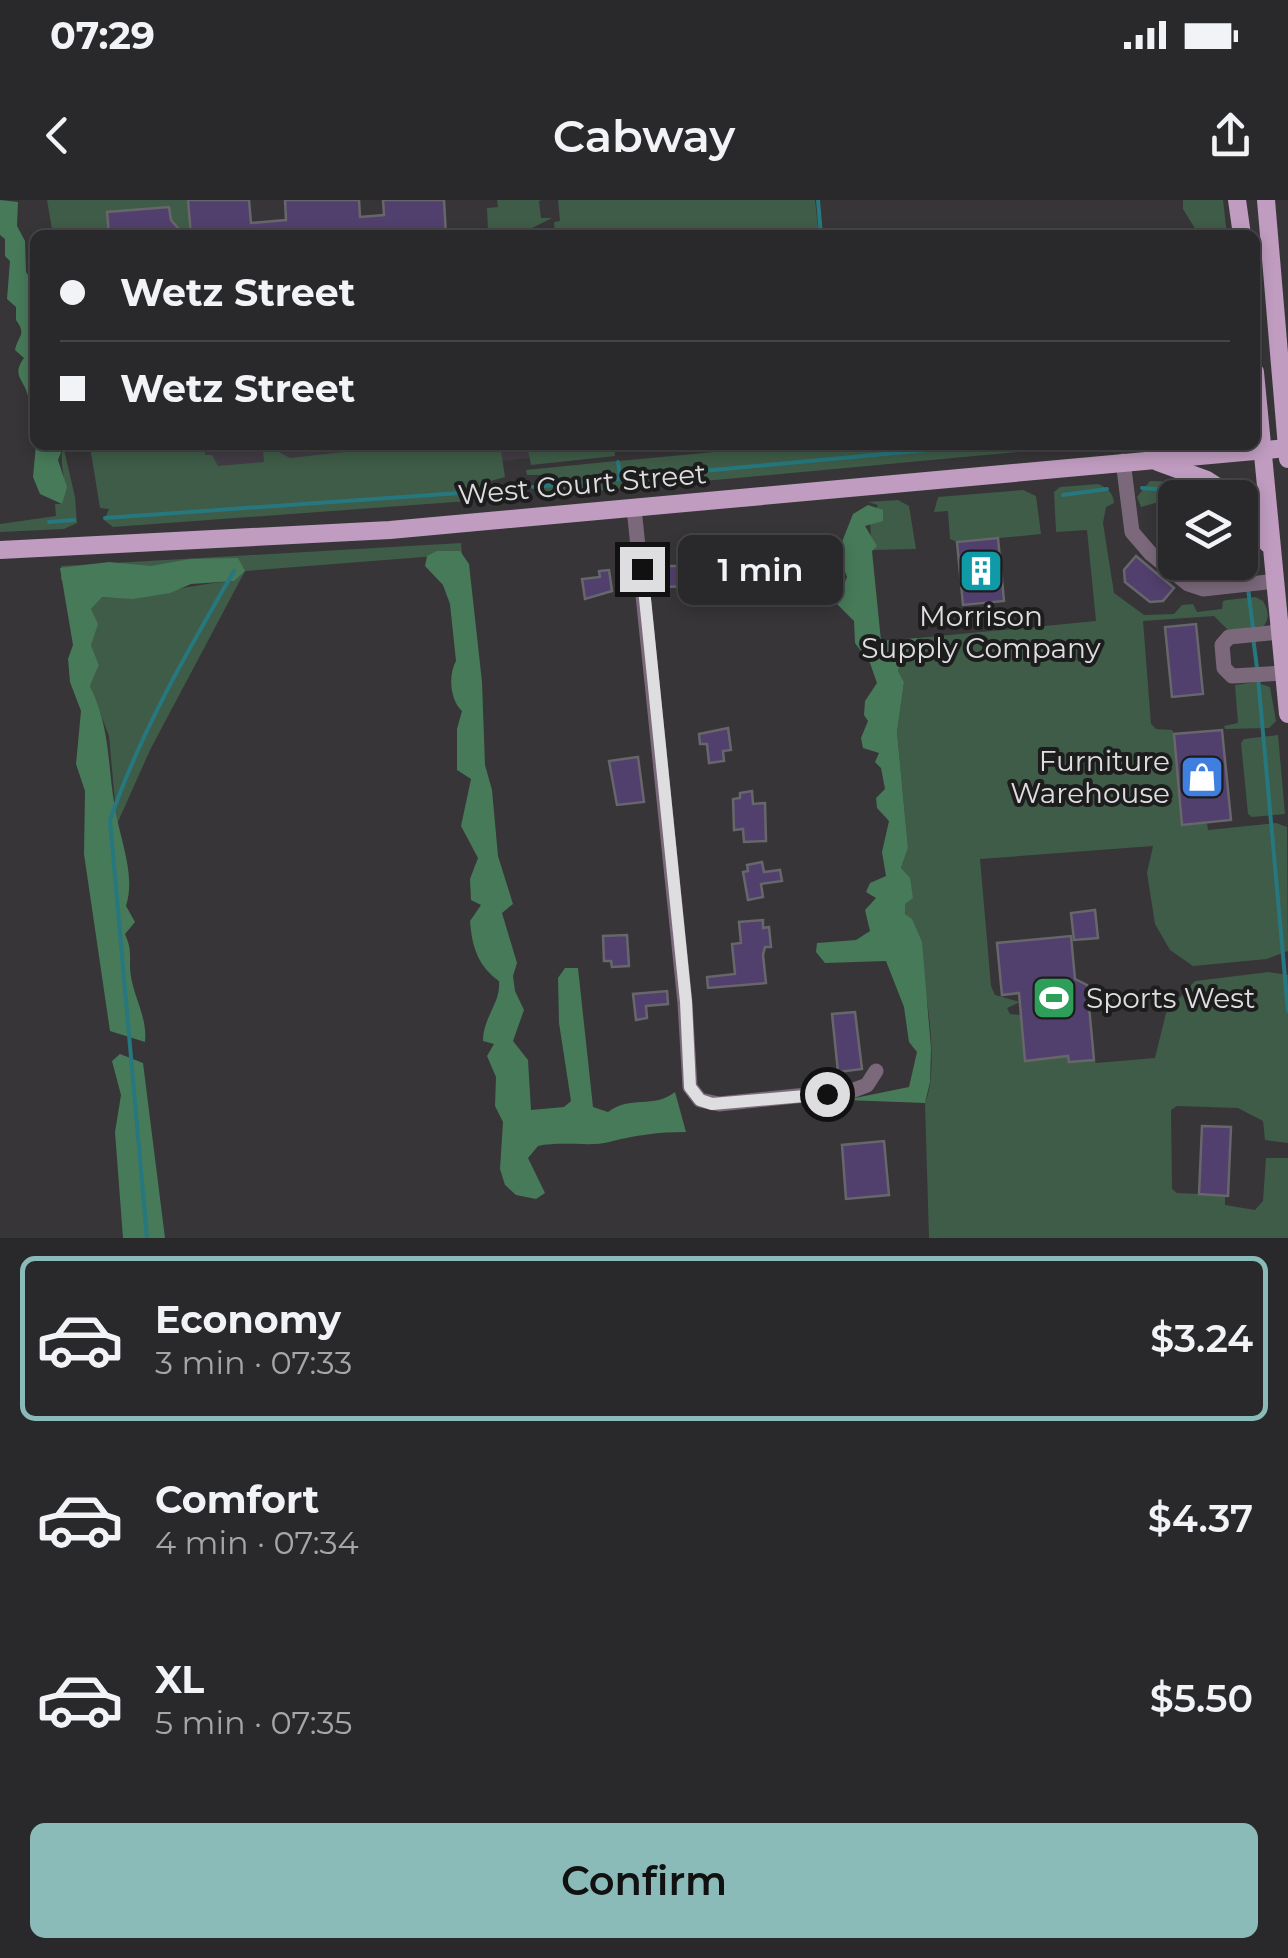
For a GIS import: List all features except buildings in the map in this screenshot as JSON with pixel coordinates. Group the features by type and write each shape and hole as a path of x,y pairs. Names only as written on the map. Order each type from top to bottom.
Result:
{"main road":[{"path":"1237,200 1241,230"},
{"path":"1266,200 1288,460"},
{"path":"1272,286 1288,340"},
{"path":"1260,421 1288,714"},
{"name":"West Court Street","path":"0,550 390,530 1287,448"},
{"path":"1148,459 1167,450"},
{"path":"1148,459 1208,480"},
{"path":"1258,526 1275,573"}],"street":[{"path":"1122,461 1132,532 1151,554 1188,584 1203,589 1275,573"},
{"path":"634,508 686,1002 690,1087 704,1102 737,1102 854,1090 867,1085 876,1072"},
{"path":"1280,632 1229,637 1222,645 1224,668 1232,676 1284,673"}],"shaded area":[{"path":"90,450 610,450 502,461 97,489"}],"green space":[{"path":"0,200 18,202 17,226 25,241 26,272 30,278 30,409 18,373 24,358 15,350 21,329 16,307 7,299 10,261 5,256 5,239 0,235"},
{"path":"47,200 188,200 191,230 171,224 169,207 107,212 108,229 104,230 52,230"},
{"path":"497,200 542,200 541,218 552,218 528,230 488,230 487,208 498,207"},
{"path":"558,200 815,200 818,230 555,230 554,222 560,221"},
{"path":"1183,200 1223,200 1226,230 1196,230 1183,209"},
{"path":"36,450 62,450 58,460 67,487 62,504 40,494 33,477"},
{"path":"64,450 77,523 64,529 0,532 0,524 56,516 55,504 62,504 64,495"},
{"path":"91,450 204,450 218,466 264,462 263,450 275,450 290,458 362,450 501,450 505,477 491,481 496,499 113,527 104,520 109,509 100,508"},
{"path":"528,450 614,450 615,456 531,465"},
{"path":"735,450 1041,450 541,496 541,475 527,475 526,470 616,461 618,465 619,461"},
{"path":"1150,481 1158,481 1158,502 1141,507 1137,497"},
{"path":"1098,484 1109,491 1114,503 1106,507 1103,523 1114,593 1144,615 1174,614 1182,605 1193,604 1197,612 1222,609 1223,601 1255,597 1266,607 1268,617 1264,626 1228,630 1214,616 1143,621 1151,724 1174,734 1183,825 1207,823 1208,830 1276,823 1287,827 1288,951 1267,959 1193,966 1170,950 1155,924 1147,873 1153,846 980,859 991,986 995,995 1020,1002 1007,1008 1010,1014 1021,1015 1026,1061 1068,1056 1069,1062 1096,1063 1155,1058 1166,1013 1195,981 1269,972 1288,975 1288,1143 1265,1140 1263,1121 1238,1108 1177,1106 1171,1110 1172,1189 1177,1193 1225,1195 1225,1205 1255,1210 1263,1201 1266,1158 1288,1158 1288,1238 929,1238 925,1103 931,1075 931,1039 922,972 904,904 913,897 901,868 908,848 897,732 904,682 898,671 918,638 1096,621 1087,530 1056,532 1054,492 1060,487"},
{"path":"1023,490 1036,496 1041,534 957,542 950,539 948,511 934,512 938,497"},
{"path":"898,500 909,506 916,549 872,550 870,523 878,505 868,502"},
{"path":"868,505 883,510 883,521 865,526 877,546 872,551 881,641 918,638 898,671 904,682 897,732 908,848 901,868 910,878 913,898 905,904 905,914 912,919 922,942 931,1048 925,1103 845,1100 909,1087 917,1052 909,1042 904,1007 886,961 825,963 816,952 817,943 856,940 870,931 865,910 876,898 866,892 870,883 886,876 882,852 889,821 877,808 876,798 885,789 881,768 875,762 879,753 863,748 861,738 868,721 864,715 865,701 877,683 870,663 855,643 854,621 836,603 847,577 838,552 853,514"},
{"path":"461,543 462,554 245,571 150,750 117,824 109,736 90,686 99,665 91,645 91,609 101,597 135,596 234,581 61,580 61,566"},
{"path":"437,551 460,551 469,564 482,682 485,765 492,790 498,856 513,904 502,913 517,963 513,976 515,991 524,1010 513,1041 528,1060 531,1110 564,1107 571,1101 559,1023 558,978 565,968 578,968 593,1107 608,1112 625,1104 659,1100 675,1092 686,1132 647,1134 602,1143 538,1146 528,1158 545,1193 536,1199 516,1195 505,1185 500,1169 503,1122 495,1106 496,1077 487,1056 494,1044 483,1041 499,981 481,962 471,930 470,921 481,905 471,900 470,879 478,858 461,826 471,779 457,770 457,729 462,711 452,687 456,661 450,604 443,585 425,566 427,556"},
{"path":"238,558 245,571 234,581 191,584 170,593 133,599 102,597 91,609 98,624 91,645 99,665 90,686 105,732 128,870 126,906 135,922 125,934 145,1042 110,1031 84,854 85,791 76,764 81,711 70,682 68,659 73,645 60,568 109,562 151,566 190,559"},
{"path":"1255,682 1270,687 1276,721 1269,728 1225,729 1224,726 1238,723 1235,685"},
{"path":"1278,735 1285,814 1252,817 1248,814 1241,743 1244,739"},
{"path":"120,1054 143,1063 165,1238 123,1238 115,1132 121,1095 112,1061"}],"waterway":[{"path":"818,200 821,230"},
{"path":"533,487 928,450"},
{"path":"618,462 620,477"},
{"path":"1142,488 1158,489"},
{"path":"1063,495 1107,489"},
{"path":"105,518 502,490"},
{"path":"49,522 74,520"},
{"path":"147,1238 110,820 150,723 234,571"},
{"path":"1248,588 1253,628"},
{"path":"1253,637 1257,668"},
{"path":"1258,677 1288,1011"}],"place":[{"name":"Morrison Supply Company","path":"981,571"},
{"name":"Furniture Warehouse","path":"1202,777"},
{"name":"Sports West","path":"1054,998"}],"route":[{"path":"642,569 686,1002 690,1087 700,1100 712,1104 827,1094"}]}
